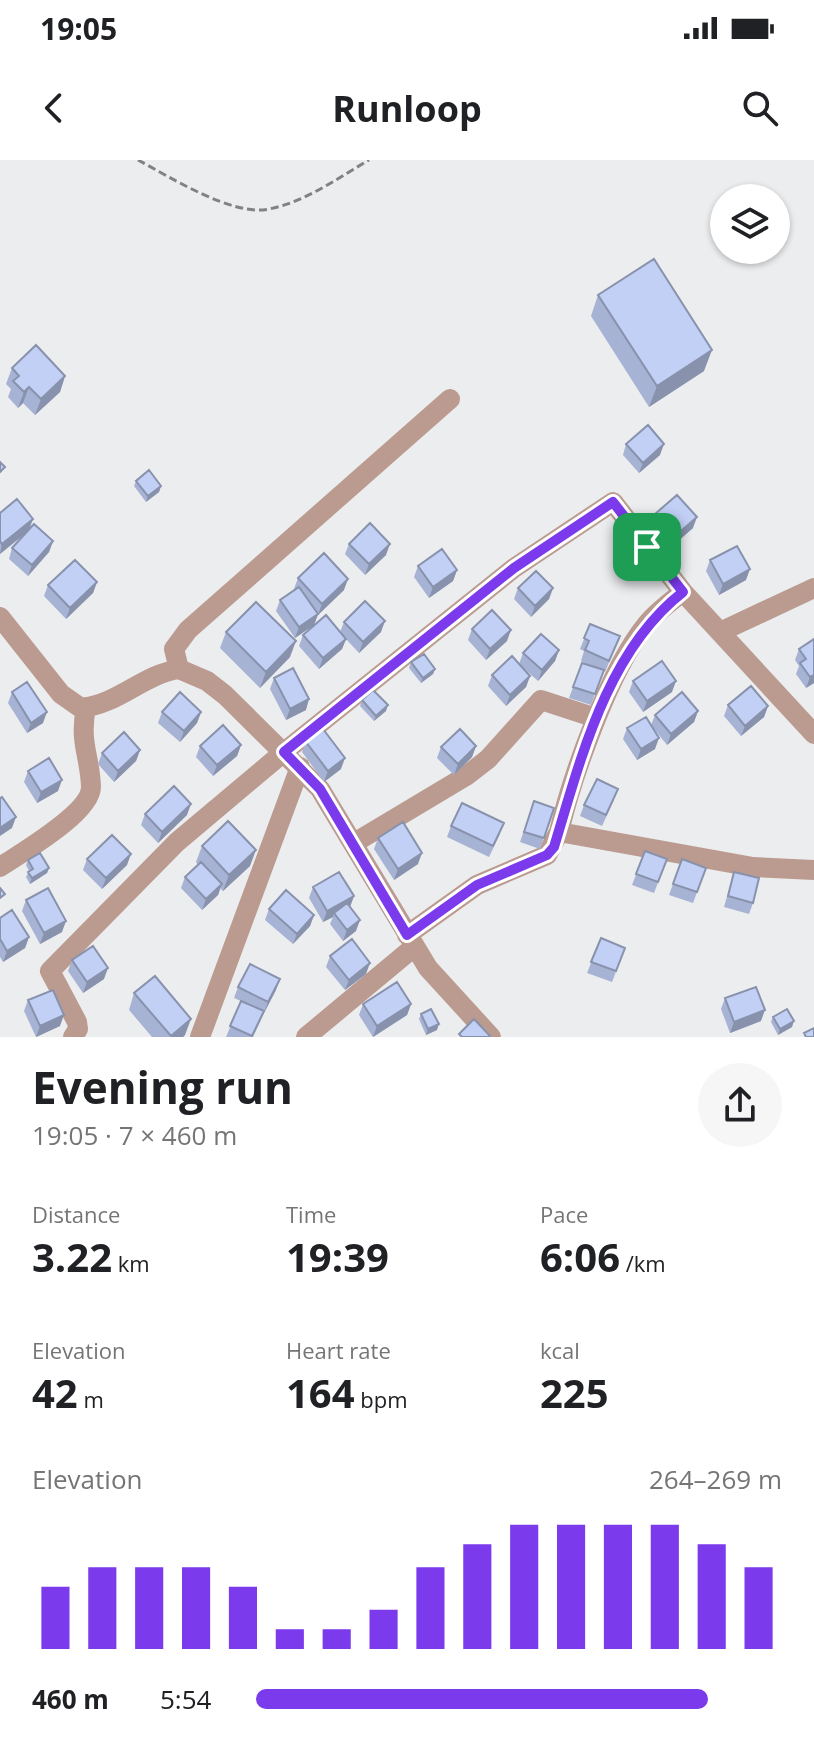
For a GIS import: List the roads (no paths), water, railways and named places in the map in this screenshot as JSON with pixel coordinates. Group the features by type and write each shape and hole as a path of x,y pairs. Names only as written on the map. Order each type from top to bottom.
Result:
{"street":[{"path":"179,669 174,649 177,640 450,399"},
{"path":"73,1037 78,1029 53,978 52,966 177,842 514,568 613,502 683,592 814,734"},
{"path":"720,632 814,588"},
{"path":"306,1037 410,941 477,885 547,855 559,832 596,718 646,625 683,592"},
{"path":"0,617 61,694 81,708 119,699 147,678 179,669 207,681 225,695 320,789 410,941 449,993 491,1037"},
{"path":"0,651 17,638"},
{"path":"354,843 466,776 497,750 541,700 596,718"},
{"path":"0,867 70,818 90,798 91,786 81,741 86,707"},
{"path":"200,1037 300,767"},
{"path":"559,832 753,867 814,870"}]}
